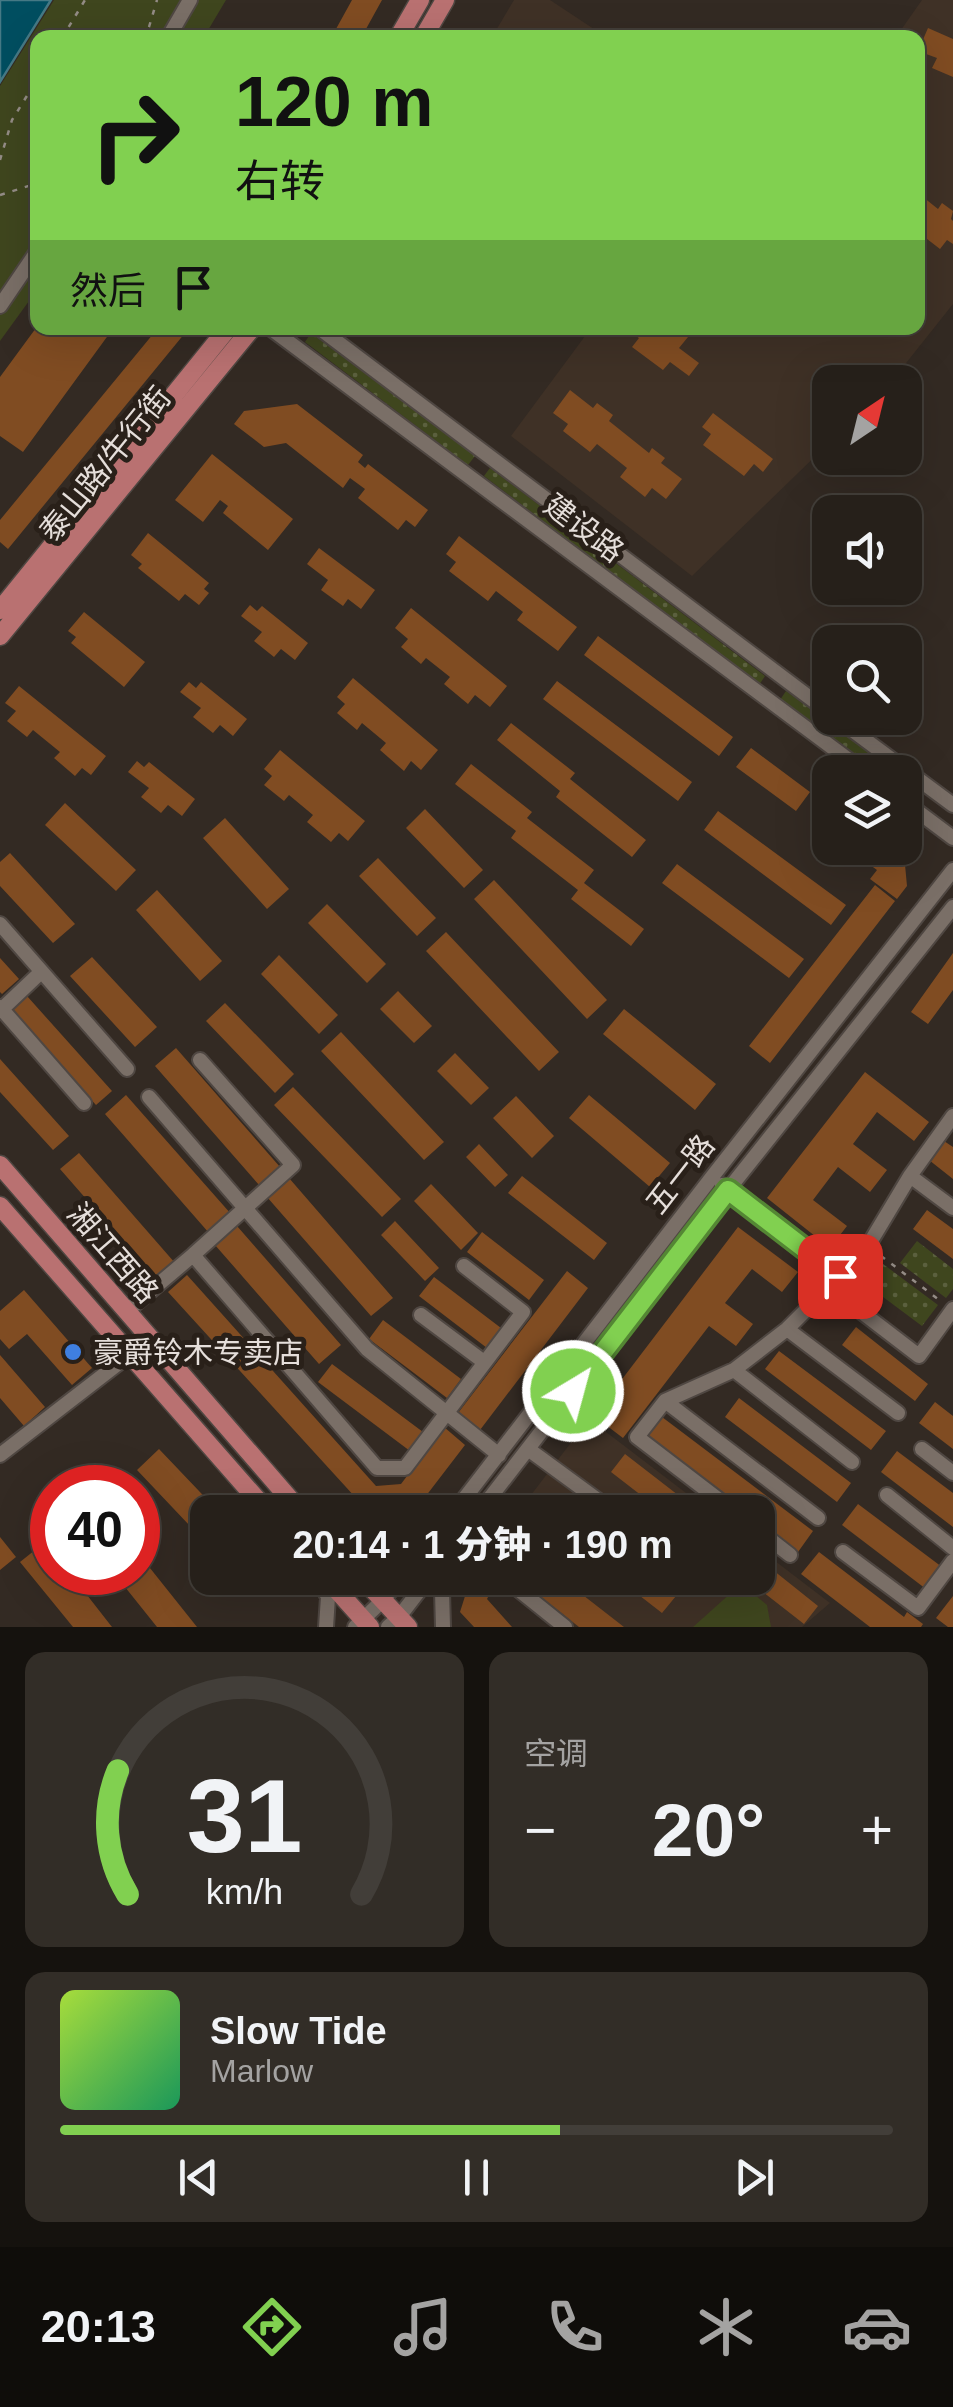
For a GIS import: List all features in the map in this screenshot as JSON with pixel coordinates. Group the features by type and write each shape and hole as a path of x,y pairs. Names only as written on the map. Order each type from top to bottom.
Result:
{"main road":[{"path":"403,30 420,0"},
{"path":"428,30 445,0"},
{"name":"泰山路/牛行街","path":"0,610 222,335"},
{"name":"泰山路/牛行街","path":"0,636 246,335"},
{"name":"湘江西路","path":"0,1165 286,1495"},
{"name":"湘江西路","path":"0,1206 253,1495"},
{"path":"340,1595 363,1624"},
{"path":"378,1595 399,1624"}],"street":[{"path":"166,30 190,0"},
{"path":"0,306 30,262"},
{"name":"建设路","path":"279,335 842,755"},
{"name":"建设路","path":"328,335 812,700"},
{"path":"472,478 488,455"},
{"path":"765,697 780,676"},
{"path":"859,735 953,805"},
{"path":"922,815 953,838"},
{"name":"五一路","path":"467,1495 953,870"},
{"name":"五一路","path":"492,1495 953,906"},
{"path":"0,924 127,1069"},
{"path":"41,972 1,1009 84,1103"},
{"path":"126,1310 293,1165 200,1060"},
{"path":"149,1097 367,1349 499,1455"},
{"path":"713,1495 637,1437 665,1402 734,1370 787,1329 840,1276 868,1246 910,1176 952,1119"},
{"path":"910,1176 953,1208"},
{"path":"712,1177 840,1276 842,1298 919,1356 953,1310"},
{"path":"193,1255 377,1468 406,1468 524,1312 464,1266"},
{"path":"421,1315 484,1362"},
{"path":"787,1329 898,1413"},
{"path":"0,1454 128,1356"},
{"path":"734,1370 852,1462"},
{"path":"665,1402 818,1518"},
{"path":"528,1449 591,1495"},
{"path":"922,1449 953,1473"},
{"path":"887,1496 953,1548"},
{"path":"775,1543 790,1555"},
{"path":"843,1552 918,1608 953,1561"},
{"path":"326,1627 327,1595"},
{"path":"363,1624 387,1595"},
{"path":"399,1624 418,1595"},
{"path":"442,1595 442,1627"},
{"path":"525,1595 565,1627"}],"path":[{"path":"67,30 85,0"},
{"path":"146,30 158,0"},
{"path":"152,20 162,30"},
{"path":"0,160 12,120 30,91"},
{"path":"0,195 30,186"},
{"path":"868,1246 953,1310"}],"shaded area":[{"path":"514,0 550,0 595,30 496,30"},
{"path":"922,0 953,0 953,304 905,365 812,365 812,459 692,576 511,436 586,335 925,335 925,30 901,30"},
{"path":"589,1419 689,1495 531,1495"},
{"path":"775,1561 830,1603 802,1627 574,1627 534,1595 775,1595"}],"green space":[{"path":"54,0 226,0 208,30 35,30"},
{"path":"30,38 30,300 0,341 0,86"},
{"path":"314,335 475,456 468,465 305,342"},
{"path":"490,468 765,676 759,685 484,476"},
{"path":"786,691 812,710 812,724 780,700"},
{"path":"827,735 845,735 872,755 853,755"},
{"path":"917,1241 953,1269 953,1289 946,1298 900,1263"},
{"path":"879,1261 938,1305 922,1326 863,1282"},
{"path":"729,1595 755,1595 767,1605 771,1627 693,1627"}],"water":[{"path":"0,0 51,0 30,30 0,82"}],"building":[{"path":"352,0 382,0 365,30 335,30"},
{"path":"928,28 953,39 953,77 932,68 937,58 925,54"},
{"path":"925,199 938,209 942,203 953,211 953,244 947,240 940,249 925,237"},
{"path":"31,335 108,335 23,452 0,436 0,377"},
{"path":"152,335 183,335 8,549 0,542 0,520"},
{"path":"634,335 685,335 688,337 679,348 699,363 689,376 670,362 663,370 632,347 639,338"},
{"path":"570,390 593,408 597,403 613,415 609,421 649,453 652,448 665,458 661,463 682,479 666,499 652,488 645,497 620,477 627,468 597,444 590,452 563,431 568,424 553,413"},
{"path":"297,404 363,455 358,462 365,468 368,464 428,510 415,527 406,520 398,530 358,498 365,489 350,478 343,488 286,443 264,447 234,424 244,411"},
{"path":"713,413 773,459 763,472 754,464 744,476 703,445 711,434 702,427"},
{"path":"212,454 293,519 268,550 223,513 228,506 220,500 203,522 175,500"},
{"path":"148,533 209,583 204,589 209,593 199,605 185,594 179,601 138,568 142,564 131,555"},
{"path":"459,536 577,627 558,651 517,620 523,612 496,591 488,601 449,571 456,562 446,554"},
{"path":"319,548 375,590 361,609 348,599 343,606 321,590 328,580 307,564"},
{"path":"250,605 257,611 262,606 308,643 295,660 281,649 274,657 254,641 262,632 241,616"},
{"path":"411,608 507,686 490,707 475,695 468,704 444,684 450,677 426,658 421,664 401,647 408,639 395,628"},
{"path":"84,612 145,662 124,687 71,643 76,637 68,631"},
{"path":"598,636 733,737 719,756 584,655"},
{"path":"353,678 438,750 421,770 411,761 404,771 380,750 386,743 362,723 357,730 337,713 345,704 337,697"},
{"path":"557,681 692,782 678,801 543,699"},
{"path":"189,682 196,688 201,682 247,719 233,736 220,725 213,733 193,717 201,708 180,692"},
{"path":"19,686 106,756 91,775 82,768 75,776 54,758 60,752 33,730 27,737 7,721 16,711 5,703"},
{"path":"511,723 575,773 570,779 646,840 632,857 556,797 560,791 497,740"},
{"path":"751,748 810,792 796,811 736,767"},
{"path":"280,750 365,821 348,841 339,833 331,842 307,822 313,815 289,795 284,801 264,785 272,776 264,769"},
{"path":"137,761 144,767 149,762 195,799 182,816 168,805 161,813 141,797 149,788 128,772"},
{"path":"471,764 532,812 527,818 594,870 584,883 644,929 631,946 571,899 578,890 511,838 516,831 455,784"},
{"path":"65,803 136,870 116,891 45,825"},
{"path":"425,809 483,870 464,888 406,828"},
{"path":"718,811 846,905 831,925 704,830"},
{"path":"225,818 289,889 267,909 203,838"},
{"path":"10,853 75,924 53,943 0,886 0,862"},
{"path":"378,858 436,918 417,936 359,876"},
{"path":"677,864 804,959 789,978 662,883"},
{"path":"870,865 905,865 907,886 897,899 870,879 877,870"},
{"path":"494,880 607,1000 587,1019 474,899"},
{"path":"875,885 895,901 770,1063 749,1046"},
{"path":"157,890 222,961 200,981 136,910"},
{"path":"327,904 386,964 367,983 308,923"},
{"path":"446,932 559,1052 539,1071 426,951"},
{"path":"953,953 953,990 928,1024 911,1012"},
{"path":"279,955 338,1015 319,1034 261,974"},
{"path":"92,957 157,1027 135,1047 70,976"},
{"path":"0,958 19,979 2,994 0,992"},
{"path":"398,991 432,1026 414,1043 380,1009"},
{"path":"27,996 112,1091 96,1105 10,1011"},
{"path":"225,1003 294,1074 275,1093 206,1021"},
{"path":"624,1009 716,1084 695,1110 603,1034"},
{"path":"341,1032 444,1142 424,1160 321,1051"},
{"path":"176,1048 280,1167 259,1185 155,1066"},
{"path":"455,1053 489,1088 471,1105 437,1071"},
{"path":"0,1059 69,1136 53,1150 0,1092"},
{"path":"865,1072 929,1122 914,1141 877,1112 853,1144 887,1170 870,1192 838,1167 813,1200 847,1226 830,1248 767,1198"},
{"path":"293,1087 401,1199 382,1217 274,1105"},
{"path":"126,1095 231,1214 209,1233 105,1114"},
{"path":"589,1095 670,1163 650,1187 569,1118"},
{"path":"516,1096 554,1136 532,1158 493,1118"},
{"path":"944,1141 953,1147 953,1179 929,1160"},
{"path":"479,1144 508,1175 495,1187 466,1157"},
{"path":"79,1153 175,1263 156,1279 60,1169"},
{"path":"522,1176 607,1243 594,1260 508,1193"},
{"path":"289,1178 393,1298 371,1316 267,1197"},
{"path":"431,1184 478,1233 461,1250 414,1201"},
{"path":"927,1210 953,1229 953,1259 913,1229"},
{"path":"395,1221 439,1268 425,1281 381,1235"},
{"path":"237,1226 341,1345 319,1364 215,1245"},
{"path":"738,1227 798,1272 782,1292 752,1269 725,1303 753,1324 736,1346 709,1326 623,1438 594,1416"},
{"path":"482,1232 544,1280 529,1300 467,1252"},
{"path":"567,1271 588,1288 480,1430 458,1413"},
{"path":"187,1275 376,1486 401,1484 444,1427 465,1445 427,1495 353,1495 168,1292"},
{"path":"434,1277 501,1328 487,1348 419,1296"},
{"path":"24,1290 92,1368 72,1385 27,1334 9,1349 0,1339 0,1311"},
{"path":"383,1320 461,1379 447,1398 369,1339"},
{"path":"856,1327 928,1384 915,1401 842,1345"},
{"path":"779,1351 886,1431 871,1450 765,1369"},
{"path":"0,1355 45,1407 24,1426 0,1398"},
{"path":"332,1364 423,1432 410,1451 318,1382"},
{"path":"739,1398 851,1483 837,1502 725,1417"},
{"path":"935,1402 953,1416 953,1449 919,1423"},
{"path":"662,1417 765,1495 722,1495 646,1438"},
{"path":"159,1449 203,1495 190,1495 190,1526 160,1494 160,1465 142,1465"},
{"path":"897,1451 953,1493 953,1527 881,1472"},
{"path":"625,1454 678,1495 641,1495 611,1472"},
{"path":"775,1502 813,1531 798,1552 775,1535"},
{"path":"858,1504 942,1567 926,1589 842,1525"},
{"path":"0,1537 16,1557 0,1570"},
{"path":"819,1552 904,1617 907,1612 923,1624 921,1627 870,1627 801,1574"},
{"path":"30,1554 30,1574 20,1562"},
{"path":"775,1572 818,1606 804,1624 767,1595 775,1595"},
{"path":"160,1581 197,1627 157,1627 131,1595 160,1595"},
{"path":"47,1595 87,1595 112,1627 73,1627"},
{"path":"465,1595 489,1595 487,1599 512,1627 474,1627 460,1612"},
{"path":"539,1595 583,1595 624,1627 579,1627"},
{"path":"639,1595 676,1596 662,1613"},
{"path":"953,1596 953,1627 948,1627 936,1618"}],"place":[{"name":"豪爵铃木专卖店","path":"73,1352"}],"route":[{"path":"573,1391 728,1190 840,1276"}]}
